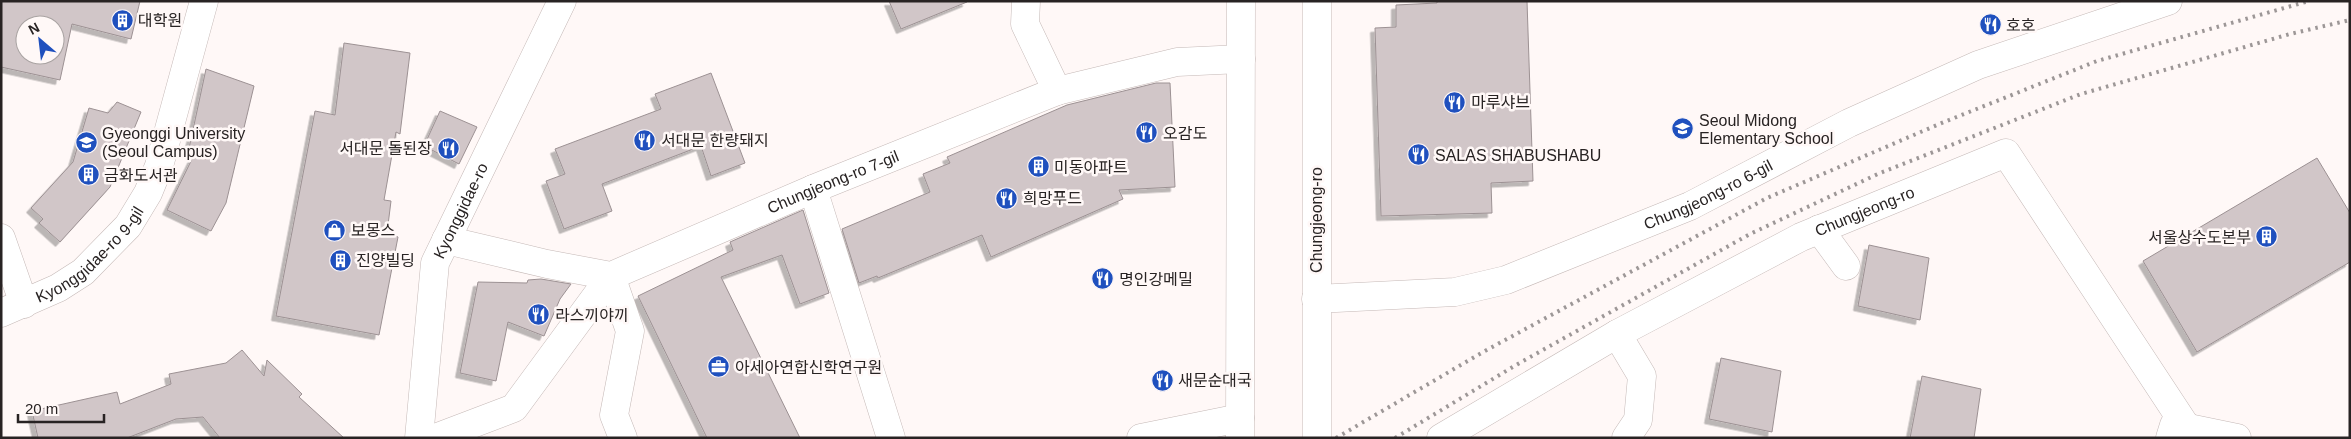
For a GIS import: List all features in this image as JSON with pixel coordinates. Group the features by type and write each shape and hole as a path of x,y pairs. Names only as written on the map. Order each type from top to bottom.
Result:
{"street":[{"name":"Kyonggidae-ro 9-gil","path":"13,309 58,288 83,272 97,260 128,226 148,194 159,166 204,1"},
{"name":"Kyonggidae-ro","path":"419,438 435,263 562,1"},
{"path":"1141,438 1240,428 1241,1"},
{"name":"Chungjeong-ro","path":"1317,1 1317,438"},
{"name":"Chungjeong-ro 6-gil","path":"1316,299 1455,292 1506,280 1690,206 1849,123 1978,65 2168,1"},
{"path":"1026,13 1057,91"},
{"name":"Chungjeong-ro 7-gil","path":"611,276 813,190 1057,91 1177,62 1241,58"},
{"name":"Chungjeong-ro","path":"1441,438 1617,334 1801,236 2006,153 2178,433"},
{"path":"813,190 891,438"},
{"path":"1819,229 1846,266"},
{"path":"1,238 13,309"},
{"path":"446,240 547,264 611,276"},
{"path":"435,438 514,408 611,276"},
{"path":"611,276 630,331 614,415 623,438"},
{"path":"1617,334 1642,376 1638,420 1626,438"},
{"path":"2178,433 2237,438"}],"building":[{"path":"1,1 140,1 131,39 72,24 65,57 65,15 15,15 15,65 63,65 60,80 1,67"},
{"path":"889,1 967,1 967,2 901,29"},
{"path":"1437,1 1527,1 1533,181 1491,183 1492,213 1381,216 1375,28 1396,27 1396,5 1437,3"},
{"name":"진양빌딩","path":"344,43 410,53 400,134 396,132 384,200 391,201 387,233 398,237 379,335 276,316 315,111 335,115"},
{"path":"206,69 254,86 226,203 211,231 167,210 194,155 188,153"},
{"path":"711,73 745,163 711,176 701,146 602,184 612,211 564,229 546,181 565,174 555,149 661,109 655,94"},
{"path":"1156,83 1170,83 1175,187 1119,190 1123,199 991,257 982,235 878,278 877,276 859,283 842,229 930,192 923,174 950,163 947,157 1067,105"},
{"name":"금화도서관","path":"117,102 141,112 110,187 60,242 39,223 43,219 31,208 73,162 89,108 108,113"},
{"path":"440,111 477,127 459,164 424,146"},
{"name":"서울상수도본부","path":"2317,158 2350,213 2350,262 2197,352 2143,261"},
{"name":"아세아연합신학연구원","path":"803,210 829,293 800,304 782,255 721,277 800,438 707,438 638,296 733,250 730,242"},
{"path":"1869,245 1929,258 1920,320 1858,306"},
{"path":"541,279 571,284 560,299 544,336 508,322 496,381 460,373 478,282 527,283 528,280"},
{"path":"242,350 264,376 267,360 302,394 299,397 344,438 220,438 203,417 176,419 127,438 38,438 32,411 117,392 120,404 171,384 169,374 226,363"},
{"path":"1721,358 1781,371 1772,432 1709,419"},
{"path":"1922,376 1981,389 1974,438 1910,438"}],"railway":[{"path":"1336,438 1483,352 1767,198 1944,122 2097,61 2309,1"},
{"path":"1395,438 1516,365 1750,234 1880,173 2081,94 2290,34 2350,20"}],"place":[{"name":"대학원","path":"122,20"},
{"name":"호호","path":"1990,25"},
{"name":"마루샤브","path":"1455,102"},
{"name":"Seoul Midong Elementary School","path":"1683,129"},
{"name":"오감도","path":"1147,133"},
{"name":"서대문 한량돼지","path":"645,140"},
{"name":"Gyeonggi University (Seoul Campus)","path":"86,142"},
{"name":"서대문 돌된장","path":"448,148"},
{"name":"SALAS SHABUSHABU","path":"1419,155"},
{"name":"미동아파트","path":"1038,167"},
{"name":"금화도서관","path":"88,175"},
{"name":"희망푸드","path":"1007,198"},
{"name":"보몽스","path":"335,230"},
{"name":"서울상수도본부","path":"2267,237"},
{"name":"진양빌딩","path":"340,260"},
{"name":"명인강메밀","path":"1103,279"},
{"name":"라스끼야끼","path":"539,315"},
{"name":"아세아연합신학연구원","path":"719,367"},
{"name":"새문순대국","path":"1162,380"}]}
